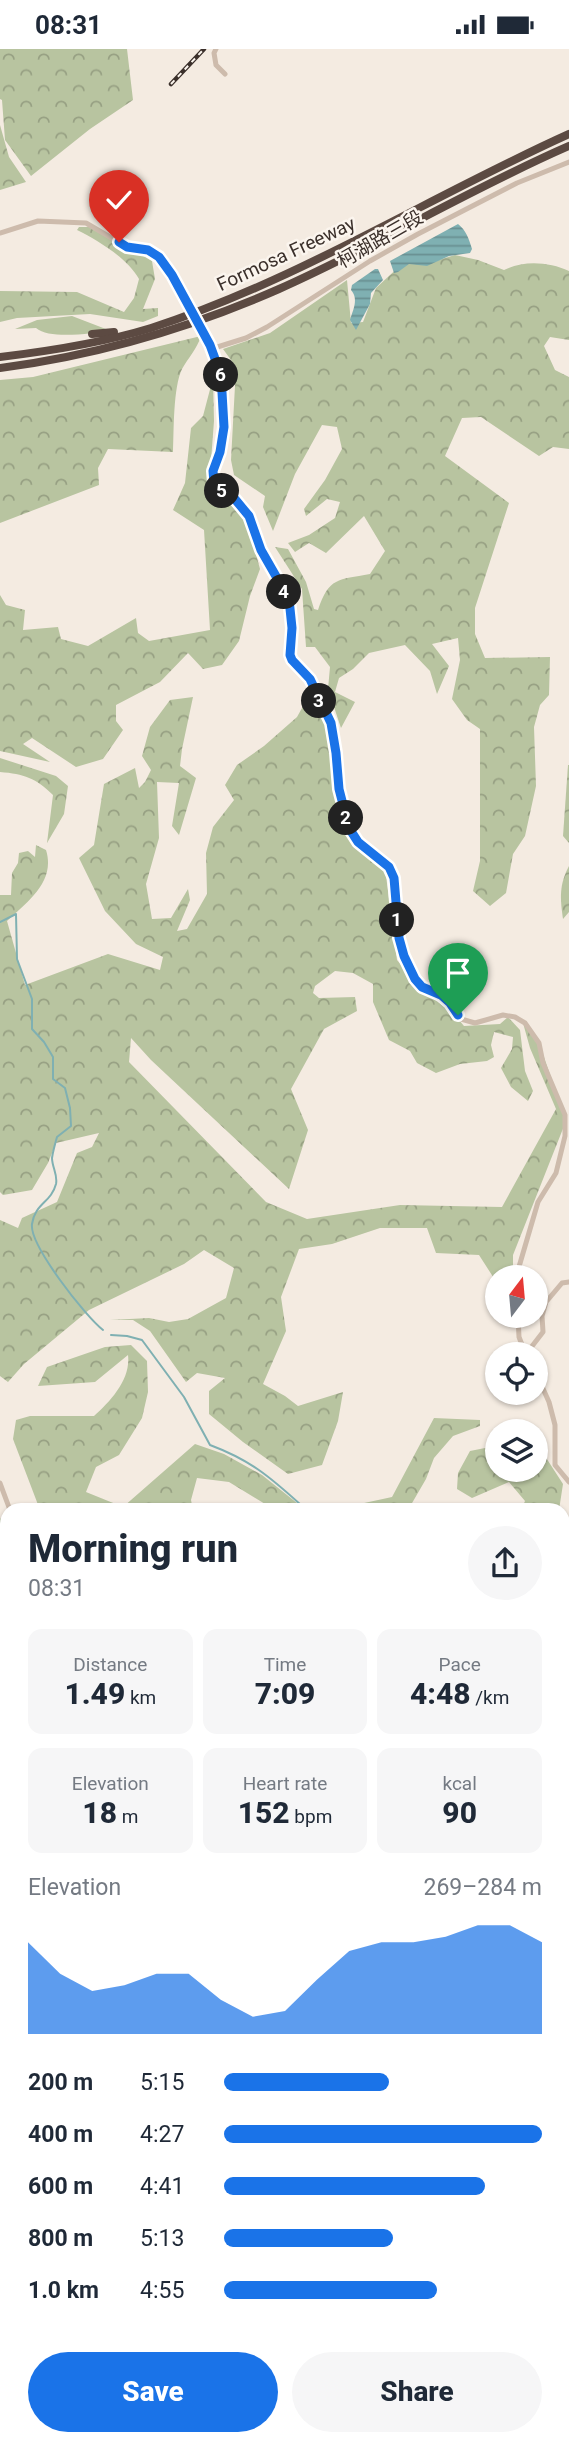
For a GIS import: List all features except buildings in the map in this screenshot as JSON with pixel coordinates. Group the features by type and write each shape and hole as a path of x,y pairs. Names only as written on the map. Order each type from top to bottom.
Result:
{"highway":[{"name":"Formosa Freeway","path":"0,357 85,343 148,328 230,299 569,134"},
{"name":"Formosa Freeway","path":"0,367 43,362 139,341 244,304 356,251 521,167 569,146"},
{"path":"92,334 148,328"}],"street":[{"path":"216,49 216,65 225,74"},
{"name":"柯湖路三段","path":"210,347 246,338 418,234 517,183 569,162"},
{"path":"0,233 38,221 86,223 127,247 154,253 175,281 210,347 221,375 224,427 220,452 213,471 214,483 234,498 249,516 261,550 289,599 292,628 290,655 310,679 331,723 339,789 349,828 358,842 389,867 394,878 399,938 410,970 422,987 441,995 461,1019 475,1023 503,1015 515,1017 525,1023 539,1043 543,1063 567,1114 556,1173 538,1202 520,1265"},
{"path":"535,1342 542,1332 542,1316 546,1302 562,1283 569,1282"},
{"path":"548,1400 555,1425 555,1465 569,1482"},
{"path":"0,1483 7,1503"}],"green space":[{"path":"0,49 127,49 133,100 90,129 31,176 5,140 0,99"},
{"path":"0,125 9,157 26,182 0,190"},
{"path":"79,227 92,227 152,261 155,279 143,309 158,308 158,316 143,322 90,314 17,318 0,322 0,291 77,292 124,312 134,298 139,279 120,257 77,230"},
{"path":"455,255 504,270 537,263 569,271 569,340 550,337 544,346 555,370 569,377 569,449 553,447 539,456 481,417 462,418 445,456 509,503 475,608 475,634 485,658 550,657 549,695 540,705 534,727 536,786 525,836 513,854 506,893 490,906 473,891 480,861 480,729 467,720 452,699 460,660 458,638 432,644 449,666 437,694 430,671 405,645 369,653 339,678 335,692 355,702 341,728 328,689 330,667 315,647 306,647 302,589 275,547 288,549 306,582 314,609 318,610 331,586 342,579 370,574 385,551 364,516 326,553 309,543 295,552 288,543 309,535 335,518 340,502 327,499 306,516 304,509 325,480 342,449 337,427 322,425 295,474 273,531 263,507 265,496 234,475 231,460 236,367 223,349 270,333 347,280 351,323 363,322 376,288 403,263 435,261"},
{"path":"72,316 111,331 61,335 42,332 36,328 15,329 37,320"},
{"path":"201,336 179,377 174,409 173,452 108,449 98,468 99,485 0,523 0,380 33,377"},
{"path":"213,378 214,421 210,474 218,492 247,521 260,569 239,641 222,665 203,669 188,653 160,682 116,705 116,721 123,730 103,759 76,767 32,738 23,744 50,762 0,751 0,595 6,605 25,610 23,630 58,627 61,639 88,646 136,618 138,633 149,641 210,630 204,530 173,510 185,483 191,428 203,416"},
{"path":"307,687 327,728 344,834 385,868 397,960 423,991 454,1014 464,1026 500,1024 508,1017 520,1030 525,1071 533,1091 528,1101 511,1087 501,1068 512,1049 513,1037 494,1032 491,1045 494,1057 487,1061 460,1064 436,1073 417,1063 410,1051 389,1040 373,1002 373,984 353,973 335,971 315,986 313,993 319,998 355,997 357,1011 324,1029 291,1089 308,1130 289,1189 131,1038 129,1062 266,1202 307,1219 400,1205 502,1207 556,1109 530,1048 523,1023 526,1021 544,1057 566,1121 513,1255 513,1265 485,1265 479,1255 436,1253 427,1228 380,1228 332,1244 299,1249 281,1297 286,1331 263,1384 298,1406 343,1392 338,1421 322,1465 288,1474 209,1414 209,1391 225,1378 197,1373 186,1382 150,1331 133,1320 110,1320 149,1318 169,1322 188,1319 226,1298 234,1268 204,1250 184,1264 89,1310 24,1364 8,1382 0,1376 0,1220 18,1228 22,1218 57,1202 77,1153 92,1147 99,1133 56,1143 32,1190 3,1195 0,1192 0,895 11,895 12,873 18,863 19,853 28,851 35,857 36,845 46,850 47,872 43,882 31,899 7,921 25,985 108,954 160,970 163,957 136,944 105,911 79,858 94,845 104,784 135,768 139,788 151,770 142,756 150,727 170,700 193,697 180,766 196,778 179,835 172,826 179,783 157,782 159,838 146,884 152,919 171,918 188,889 190,900 177,931 187,929 207,894 206,853 213,827 234,800 225,785 237,765 297,717 307,699"},
{"path":"0,758 56,776 68,786 64,814 47,843 53,795 29,778 0,772"},
{"path":"569,765 569,843 563,836"},
{"path":"569,866 569,912 563,919 561,892"},
{"path":"131,1345 147,1361 148,1392 142,1418 119,1455 96,1467 86,1492 113,1503 37,1503 13,1439 16,1420 30,1416 94,1416 107,1404 123,1381 128,1355 95,1382 38,1386 47,1367 105,1347"},
{"path":"434,1418 480,1420 480,1426 453,1436 434,1458 412,1503 364,1503 392,1497"},
{"path":"195,1444 224,1454 262,1475 297,1503 264,1503 229,1482 197,1478 192,1503 128,1503"},
{"path":"485,1448 485,1482 509,1482 472,1498 457,1489 458,1473 470,1451"},
{"path":"548,1461 563,1484 560,1503 524,1503 509,1482 548,1482"}],"water":[{"path":"458,224 468,238 472,249 470,253 449,256 427,266 409,264 394,273 390,261"},
{"path":"378,269 383,280 371,293 370,304 356,330 350,320 355,301 352,285"}],"waterway":[{"path":"0,922 16,914 17,959 32,999 32,1029 53,1057 53,1079 65,1088 70,1108 71,1126 57,1137 52,1155 56,1184 51,1195 36,1212 32,1224 33,1234 60,1280 103,1330"},
{"path":"111,1335 142,1340 184,1397 210,1445 258,1470 299,1503"}],"railway":[{"path":"171,84 204,49"}],"route":[{"path":"119,242 127,247 148,250 159,257 172,275 210,345 221,375 224,427 212,476 214,483 234,498 249,516 261,550 289,599 292,628 290,655 310,679 334,731 339,789 349,828 358,842 389,867 394,878 396,916 404,956 422,987 441,995 458,1015"}]}
